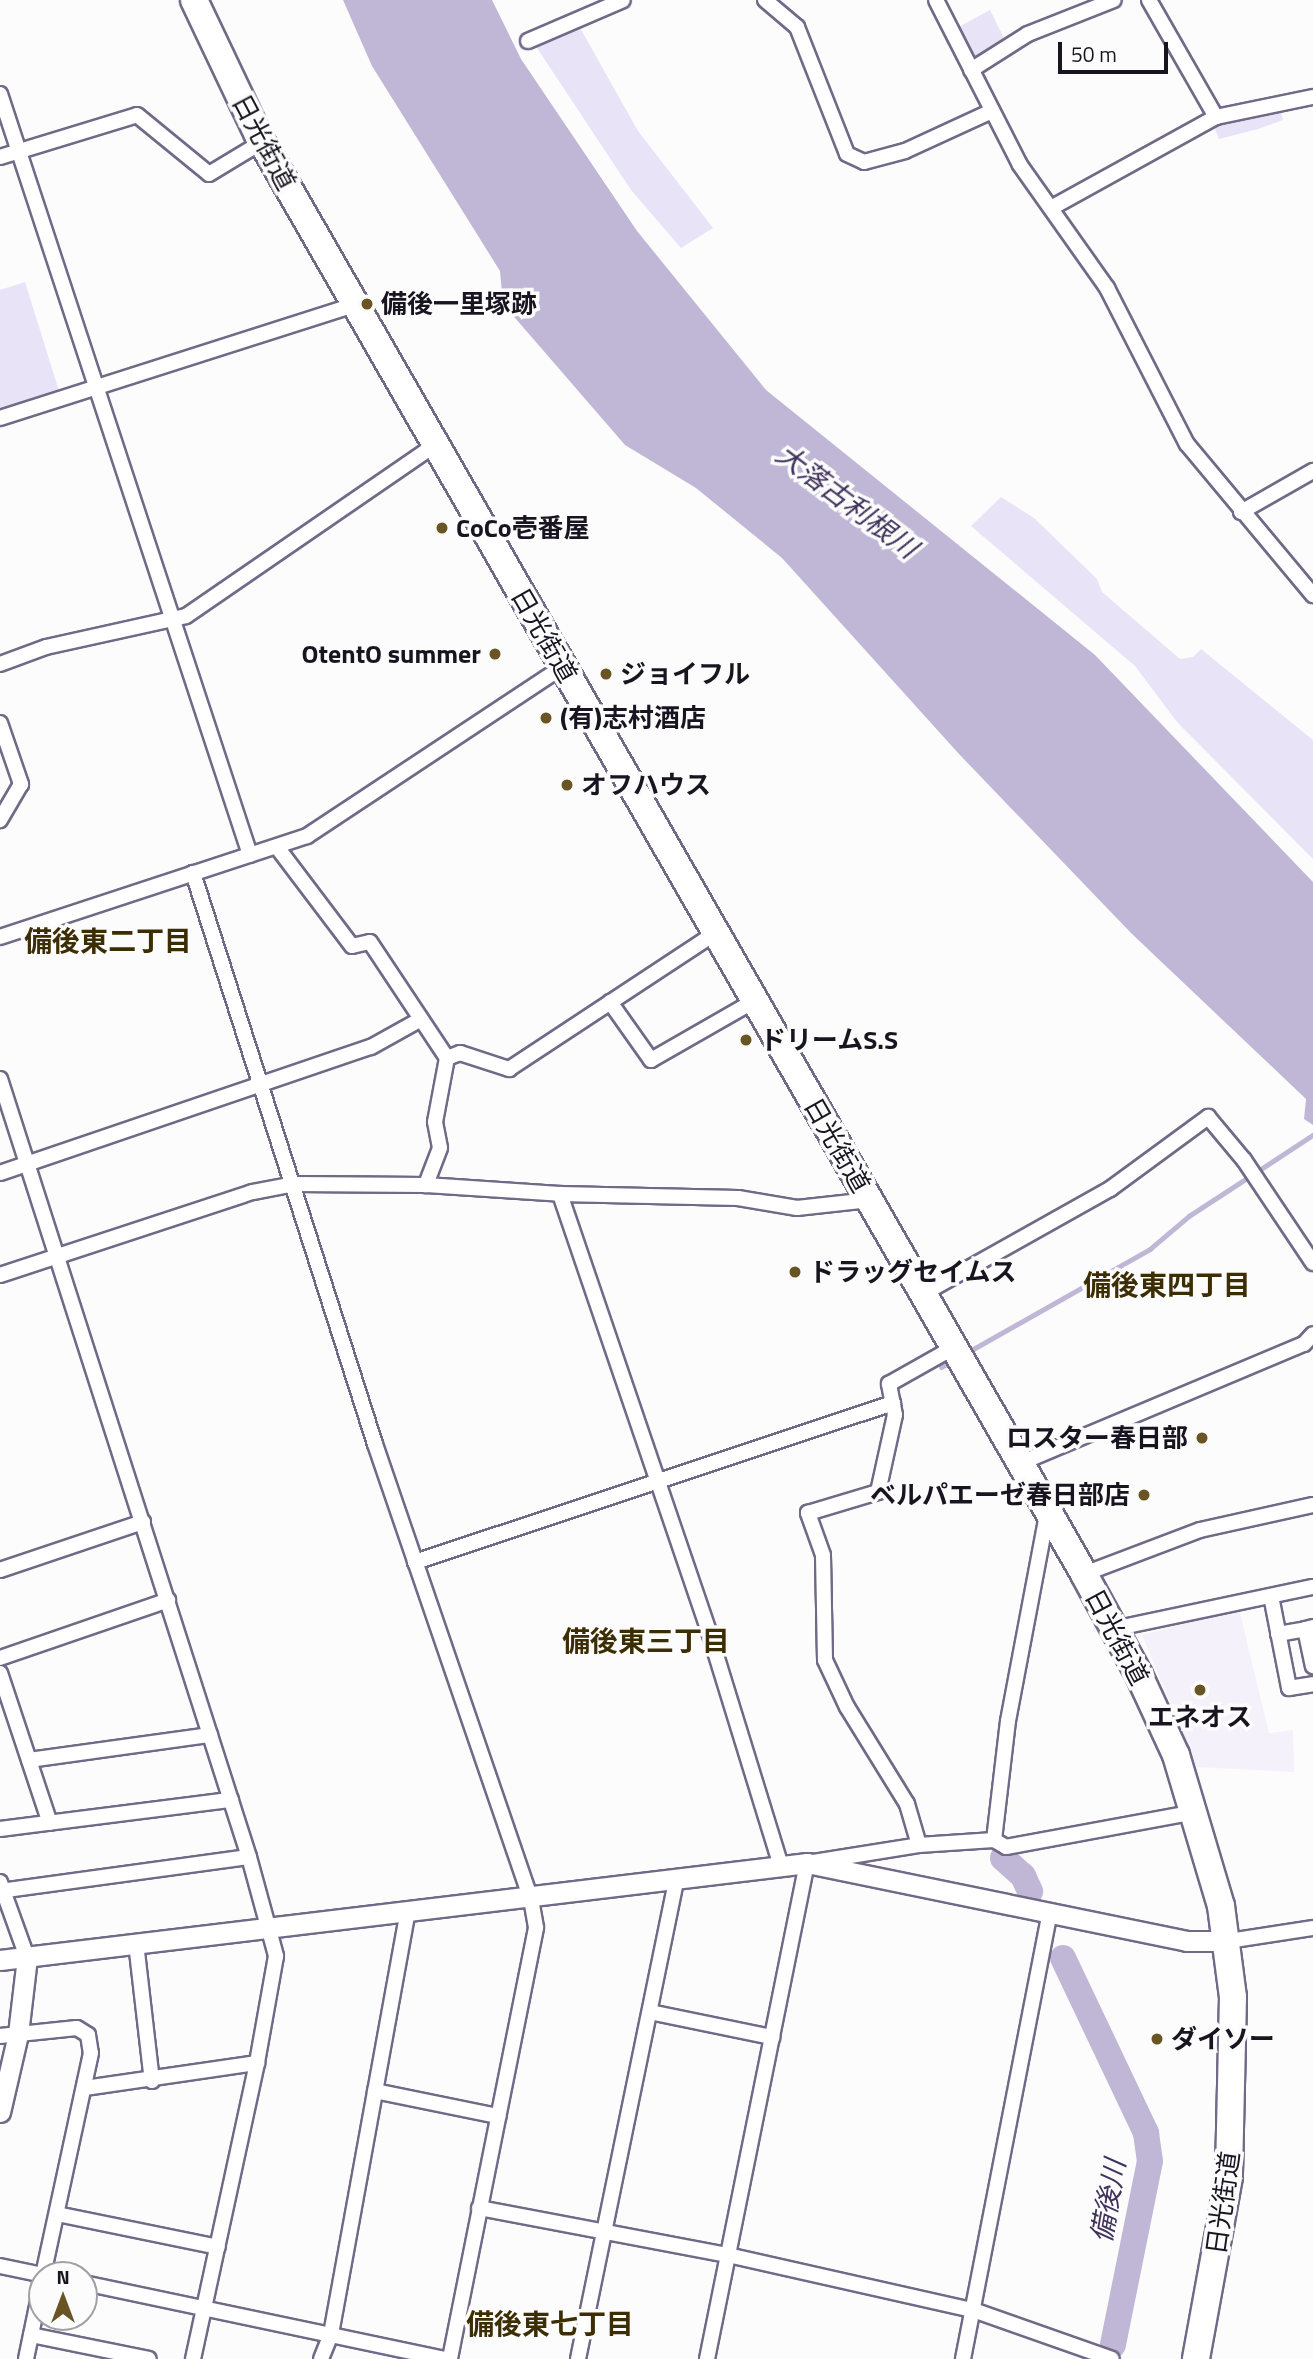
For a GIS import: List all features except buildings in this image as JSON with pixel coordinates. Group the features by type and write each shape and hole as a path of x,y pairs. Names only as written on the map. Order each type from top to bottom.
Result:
{"highway":[{"name":"日光街道","path":"194,0 262,142 870,1200 952,1352 1084,1574 1176,1755 1195,1812 1228,1941 1233,2010 1230,2163 1196,2359"}],"street":[{"path":"528,41 623,0"},
{"path":"765,0 797,27 847,154 864,162 905,151 992,111"},
{"path":"936,0 1020,165 1107,288 1188,444 1241,512 1313,595"},
{"path":"971,69 1028,34 1114,0"},
{"path":"1149,0 1216,117"},
{"path":"0,94 176,620 250,855"},
{"path":"1051,208 1216,117 1313,97"},
{"path":"0,157 137,115 209,174 262,142"},
{"path":"0,418 354,305"},
{"path":"0,664 46,647 176,620 435,445"},
{"path":"1241,512 1313,471"},
{"path":"0,937 306,836 562,667"},
{"path":"0,723 21,784 0,820"},
{"path":"276,847 352,946 370,943 447,1058 435,1122 440,1149 426,1185"},
{"path":"98,2286 447,2359 536,1928 531,1899 415,1562 193,873"},
{"path":"447,1058 460,1053 509,1069 715,933"},
{"path":"610,1002 651,1060 754,1002"},
{"path":"0,1173 371,1047 421,1019"},
{"path":"0,1079 59,1254 249,1857 271,1927 276,1956 257,2063 193,2359"},
{"path":"921,1295 1110,1189 1209,1118 1248,1167 1313,1263"},
{"path":"0,1275 253,1192 295,1184 426,1185 560,1194 738,1198 797,1208 870,1200"},
{"path":"560,1194 655,1483 709,1632 781,1866"},
{"path":"1018,1464 1304,1344 1313,1334"},
{"path":"919,1845 906,1804 847,1707 825,1660 823,1555 808,1513 878,1492 895,1415 889,1384 952,1352"},
{"path":"415,1562 893,1403"},
{"path":"1084,1574 1200,1530 1313,1505"},
{"path":"995,1840 1008,1721 1047,1514"},
{"path":"0,1570 143,1522"},
{"path":"1113,1629 1313,1587"},
{"path":"1271,1596 1289,1688 1313,1684"},
{"path":"0,1658 168,1600"},
{"path":"1278,1634 1309,1628 1313,1666"},
{"path":"0,1673 50,1823"},
{"path":"29,1760 210,1735"},
{"path":"0,1829 231,1800"},
{"path":"0,1960 676,1882 919,1845 995,1840 1006,1847 1195,1812"},
{"path":"0,2112 9,2035 27,1957 1,1888 249,1857"},
{"path":"807,1863 1186,1941 1228,1941 1313,1928"},
{"path":"707,2359 807,1863"},
{"path":"578,2359 676,1882"},
{"path":"321,2359 331,2334 408,1912"},
{"path":"963,2359 1050,1912"},
{"path":"136,1943 152,2081"},
{"path":"650,2012 772,2037"},
{"path":"9,2035 76,2028 88,2035 91,2053 46,2261"},
{"path":"85,2088 152,2081 257,2063"},
{"path":"375,2091 498,2116"},
{"path":"479,2208 728,2255 973,2310 1112,2359"},
{"path":"57,2214 218,2246"},
{"path":"0,2266 28,2272"},
{"path":"26,2359 32,2331"},
{"path":"31,2334 149,2359"}],"shaded area":[{"path":"990,10 1006,42 977,58 971,56 957,28"},
{"path":"579,26 638,131 713,228 681,248 631,190 535,45"},
{"path":"1280,109 1283,120 1258,129 1219,139 1214,126"},
{"path":"25,282 59,391 0,410 0,290"},
{"path":"1001,497 1034,518 1097,579 1102,592 1180,659 1193,657 1201,649 1313,740 1313,859 1177,722 1135,666 971,526"},
{"path":"1239,1609 1269,1733 1293,1730 1294,1772 1197,1767 1142,1635"}],"water":[{"name":"大落古利根川","path":"343,0 492,0 521,59 637,231 766,390 1095,655 1313,882 1313,1125 1304,1119 1306,1099 1131,933 959,754 782,558 696,488 625,445 503,304 500,271 372,66"}],"waterway":[{"path":"968,1352 1150,1249 1189,1216 1313,1135"},
{"path":"941,1367 951,1362"},
{"name":"備後川","path":"1003,1858 1023,1876 1030,1891"},
{"name":"備後川","path":"1063,1958 1146,2133 1150,2161 1113,2345"}],"place":[{"name":"備後一里塚跡","path":"367,304"},
{"name":"CoCo壱番屋","path":"442,528"},
{"name":"OtentO summer","path":"495,654"},
{"name":"ジョイフル","path":"606,674"},
{"name":"(有)志村酒店","path":"546,718"},
{"name":"オフハウス","path":"567,785"},
{"name":"ドリームS.S","path":"746,1040"},
{"name":"ドラッグセイムス","path":"795,1272"},
{"name":"ロスター春日部","path":"1202,1438"},
{"name":"ベルパエーゼ春日部店","path":"1144,1495"},
{"name":"エネオス","path":"1200,1690"},
{"name":"ダイソー","path":"1157,2039"}],"district":[{"name":"備後東二丁目","path":"108,941"},
{"name":"備後東四丁目","path":"1167,1285"},
{"name":"備後東三丁目","path":"646,1641"},
{"name":"備後東七丁目","path":"550,2324"}]}
